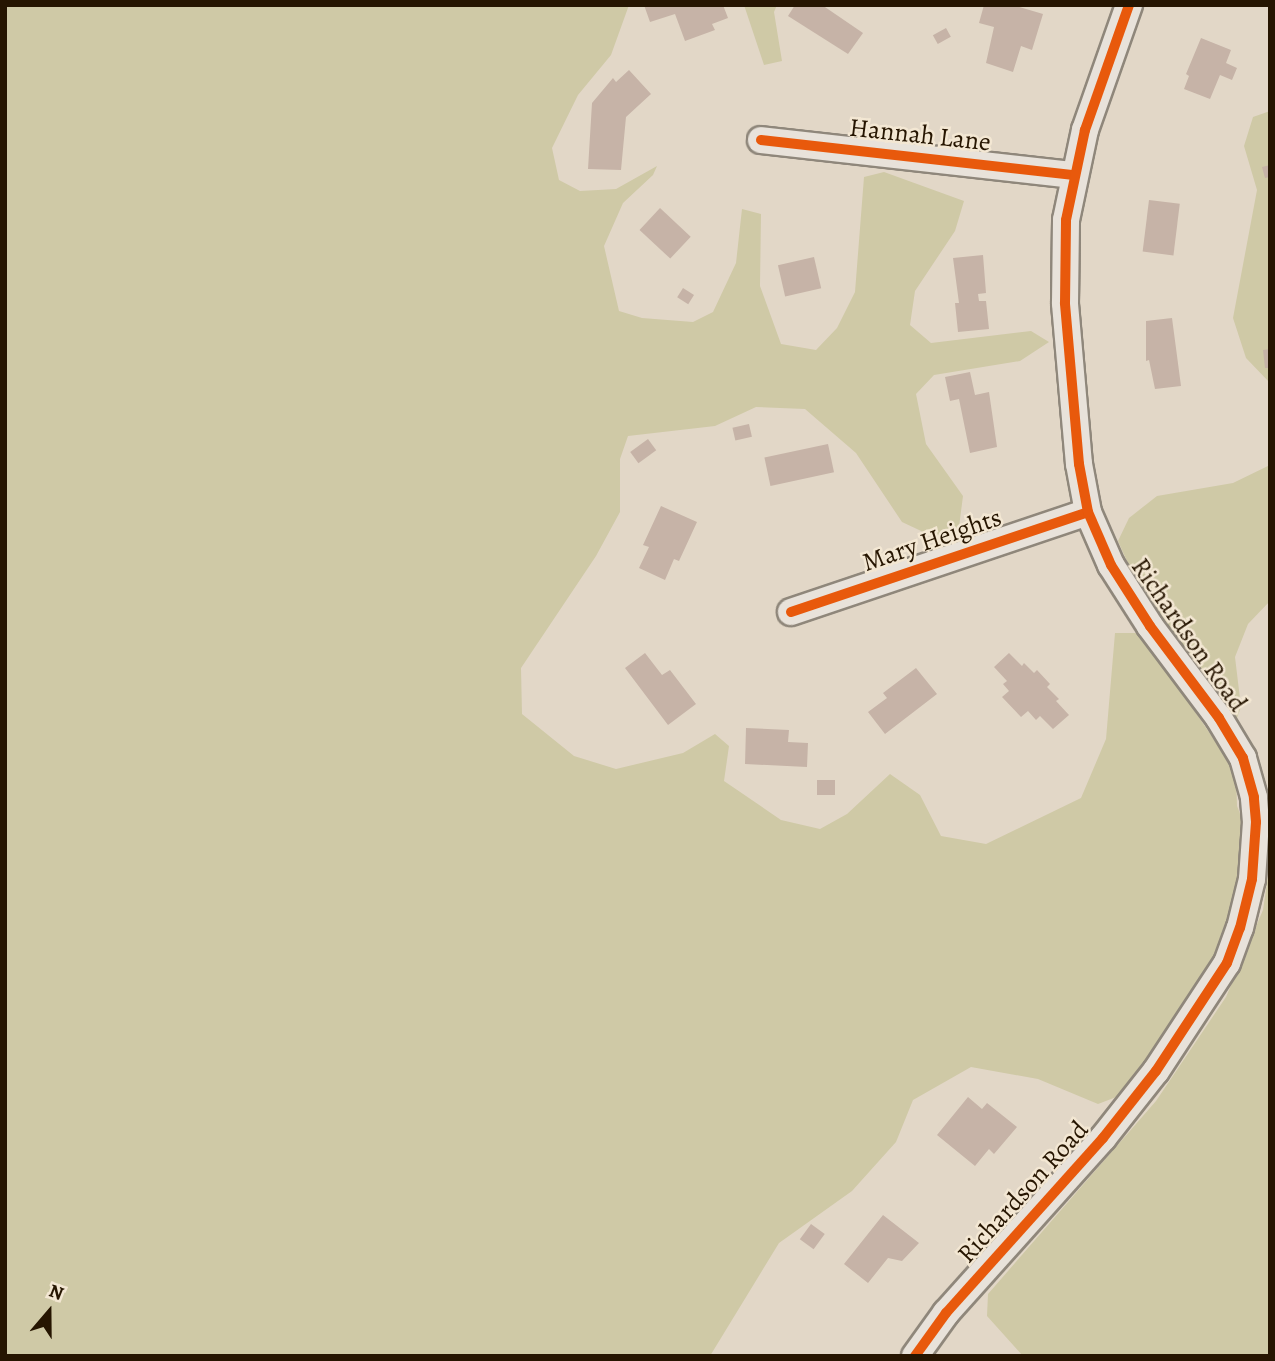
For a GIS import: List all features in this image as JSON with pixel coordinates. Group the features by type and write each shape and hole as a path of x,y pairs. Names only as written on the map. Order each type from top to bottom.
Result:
{"street":[{"name":"Richardson Road","path":"915,1356 946,1312 1134,1100 1215,984 1234,946 1247,903 1256,822 1254,797 1243,758 1219,718 1174,660 1124,587 1088,512 1079,464 1065,303 1064,243 1074,175 1101,77 1129,5"},
{"name":"Hannah Lane","path":"761,140 1074,175"},
{"name":"Mary Heights","path":"791,612 1088,512"}],"shaded area":[{"path":"5,5 629,5 611,55 578,95 552,148 559,180 580,191 616,189 657,166 653,175 623,203 604,246 619,311 642,318 693,322 713,312 736,263 742,209 761,214 760,286 781,344 816,350 837,328 855,292 864,177 884,172 964,201 955,231 915,291 910,325 931,343 1031,331 1049,342 1020,361 934,375 916,394 926,444 963,496 959,527 934,537 902,522 856,453 805,409 756,407 715,426 628,436 620,459 620,512 596,556 521,668 522,714 574,756 616,769 683,753 715,734 729,746 724,781 781,820 820,829 847,814 890,774 920,795 941,836 986,844 1081,798 1106,739 1115,633 1137,633 1149,644 1236,772 1237,806 1246,829 1239,901 1221,956 1124,1094 1098,1104 1038,1079 971,1067 913,1100 896,1142 852,1191 779,1243 710,1356 5,1356"},
{"path":"744,5 777,5 774,12 782,61 764,65"},
{"path":"1270,111 1270,383 1246,358 1233,318 1257,190 1244,146 1253,117"},
{"path":"1270,465 1270,601 1248,624 1235,657 1241,707 1237,718 1228,713 1149,611 1118,541 1129,518 1157,496 1233,483"},
{"path":"1270,863 1270,1356 1023,1356 987,1316 988,1294 1156,1101 1226,997 1263,910"}],"building":[{"path":"644,5 723,5 728,18 712,24 715,30 685,41 675,14 650,22"},
{"path":"795,5 822,5 863,33 848,54 788,16"},
{"path":"984,5 1013,5 1043,14 1032,50 1021,46 1013,72 986,63 994,27 979,23"},
{"path":"946,28 951,37 938,44 933,35"},
{"path":"1201,38 1231,50 1226,63 1237,68 1232,80 1220,75 1210,99 1184,89 1189,76 1186,74"},
{"path":"629,70 651,94 626,117 621,170 588,169 592,103 613,78 616,82"},
{"path":"1270,165 1270,177 1265,178 1262,167"},
{"path":"1149,200 1180,204 1173,255 1143,252"},
{"path":"660,208 691,237 670,259 640,230"},
{"path":"983,255 986,293 978,294 979,301 986,301 989,329 958,332 955,303 959,303 953,258"},
{"path":"814,257 821,288 785,297 778,265"},
{"path":"683,288 694,295 688,304 677,297"},
{"path":"1172,318 1181,386 1155,389 1149,360 1146,361 1146,321"},
{"path":"1270,349 1270,368 1265,368 1263,350"},
{"path":"970,372 975,395 989,392 997,447 970,453 959,399 950,401 945,377"},
{"path":"749,424 752,437 735,440 732,428"},
{"path":"648,439 656,450 638,463 630,452"},
{"path":"828,444 834,472 770,486 764,458"},
{"path":"661,506 697,522 679,561 674,559 665,580 639,568 649,547 643,545"},
{"path":"645,653 662,675 670,670 696,704 668,725 625,668"},
{"path":"1009,653 1022,666 1024,663 1034,673 1037,670 1050,684 1047,687 1059,699 1056,701 1069,715 1053,729 1040,716 1036,720 1028,711 1021,717 1002,697 1009,691 1003,684 1007,681 994,667"},
{"path":"916,668 937,694 885,734 868,712 887,698 883,693"},
{"path":"746,728 789,730 788,742 808,743 807,767 745,764"},
{"path":"817,780 835,780 835,795 817,795"},
{"path":"968,1097 982,1109 987,1103 1017,1127 994,1154 989,1149 975,1166 937,1135"},
{"path":"883,1215 919,1243 902,1261 888,1258 868,1283 844,1264"},
{"path":"811,1224 825,1234 814,1249 800,1239"}],"cycle path":[{"path":"915,1356 946,1313 1103,1138 1156,1071 1227,963 1240,928 1252,879 1256,822 1254,797 1243,758 1219,718 1150,626 1111,565 1088,512 1079,464 1065,303 1066,220 1085,130 1129,5"},
{"path":"761,140 1074,175"},
{"path":"791,612 1088,512"}]}
